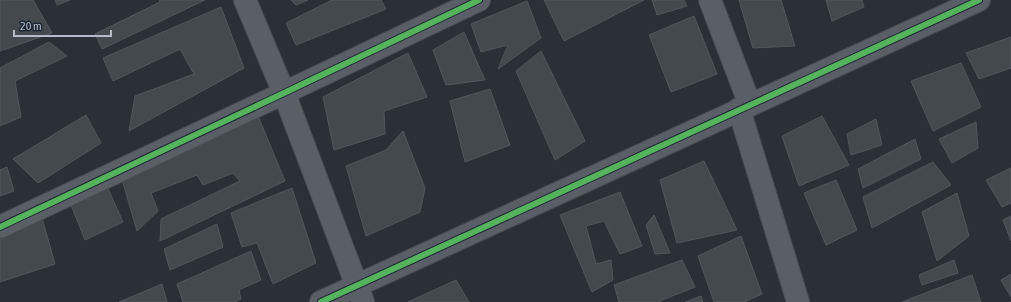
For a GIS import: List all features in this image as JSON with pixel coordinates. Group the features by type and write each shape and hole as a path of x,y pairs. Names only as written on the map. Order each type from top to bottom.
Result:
{"street":[{"path":"245,0 284,93 359,294"},
{"path":"0,227 479,0"},
{"path":"710,0 745,107 798,302"},
{"path":"321,302 359,294 745,107 979,0"}],"building":[{"path":"0,0 33,0 52,33 0,51"},
{"path":"55,0 70,0 57,5"},
{"path":"159,0 205,0 102,49 95,34 160,2"},
{"path":"291,0 308,0 296,5"},
{"path":"332,0 381,0 386,9 296,45 286,23"},
{"path":"544,0 644,0 564,41"},
{"path":"652,0 684,0 687,6 657,15"},
{"path":"739,0 781,0 795,46 753,48"},
{"path":"826,0 862,0 864,7 832,21"},
{"path":"527,1 541,38 498,69 508,45 481,52 471,24"},
{"path":"221,7 244,68 129,131 135,96 194,74 180,49 113,81 103,58"},
{"path":"694,16 717,74 671,92 649,35"},
{"path":"464,32 485,80 446,85 433,50"},
{"path":"1011,37 1011,68 979,79 966,53"},
{"path":"49,42 67,56 15,81 21,117 0,126 0,68"},
{"path":"541,51 585,141 555,160 516,71"},
{"path":"408,53 427,97 384,111 385,134 334,150 323,97"},
{"path":"961,63 981,107 933,131 911,81"},
{"path":"490,89 510,145 465,162 450,101"},
{"path":"86,115 101,143 38,183 13,159"},
{"path":"258,116 285,181 160,241 161,219 240,181 233,173 203,185 197,175 151,193 158,211 137,231 121,176"},
{"path":"822,116 849,165 799,186 782,136"},
{"path":"876,119 882,145 851,155 847,134"},
{"path":"976,122 978,148 952,163 939,139"},
{"path":"403,131 425,188 420,212 366,236 346,166 386,150"},
{"path":"915,139 921,159 863,188 858,169"},
{"path":"704,161 737,230 677,243 660,180"},
{"path":"933,162 951,185 872,228 863,197"},
{"path":"7,167 14,191 0,196 0,170"},
{"path":"1011,168 1011,203 1002,207 986,180"},
{"path":"836,180 857,230 826,245 804,193"},
{"path":"106,184 123,222 85,240 71,205"},
{"path":"292,188 316,263 273,284 257,243 242,247 231,213"},
{"path":"620,192 642,246 620,254 604,221 586,226 596,264 611,260 613,280 592,292 560,215"},
{"path":"957,193 969,236 937,261 922,212"},
{"path":"654,215 670,253 655,254 646,225"},
{"path":"1011,216 1011,241 1003,220"},
{"path":"42,218 55,264 0,282 0,235"},
{"path":"217,224 223,247 170,270 164,249"},
{"path":"741,236 762,294 744,302 714,302 698,256"},
{"path":"251,251 261,280 239,290 241,299 234,302 183,302 177,284"},
{"path":"682,260 695,287 657,302 619,302 614,285"},
{"path":"954,260 958,273 922,285 919,275"},
{"path":"1011,274 1011,297 1001,280"},
{"path":"972,275 981,302 902,302"},
{"path":"456,280 469,302 408,302"},
{"path":"162,284 167,302 119,302"},
{"path":"701,296 703,302 685,302"}],"cycle path":[{"path":"0,227 479,0"},
{"path":"321,302 979,0"}]}
